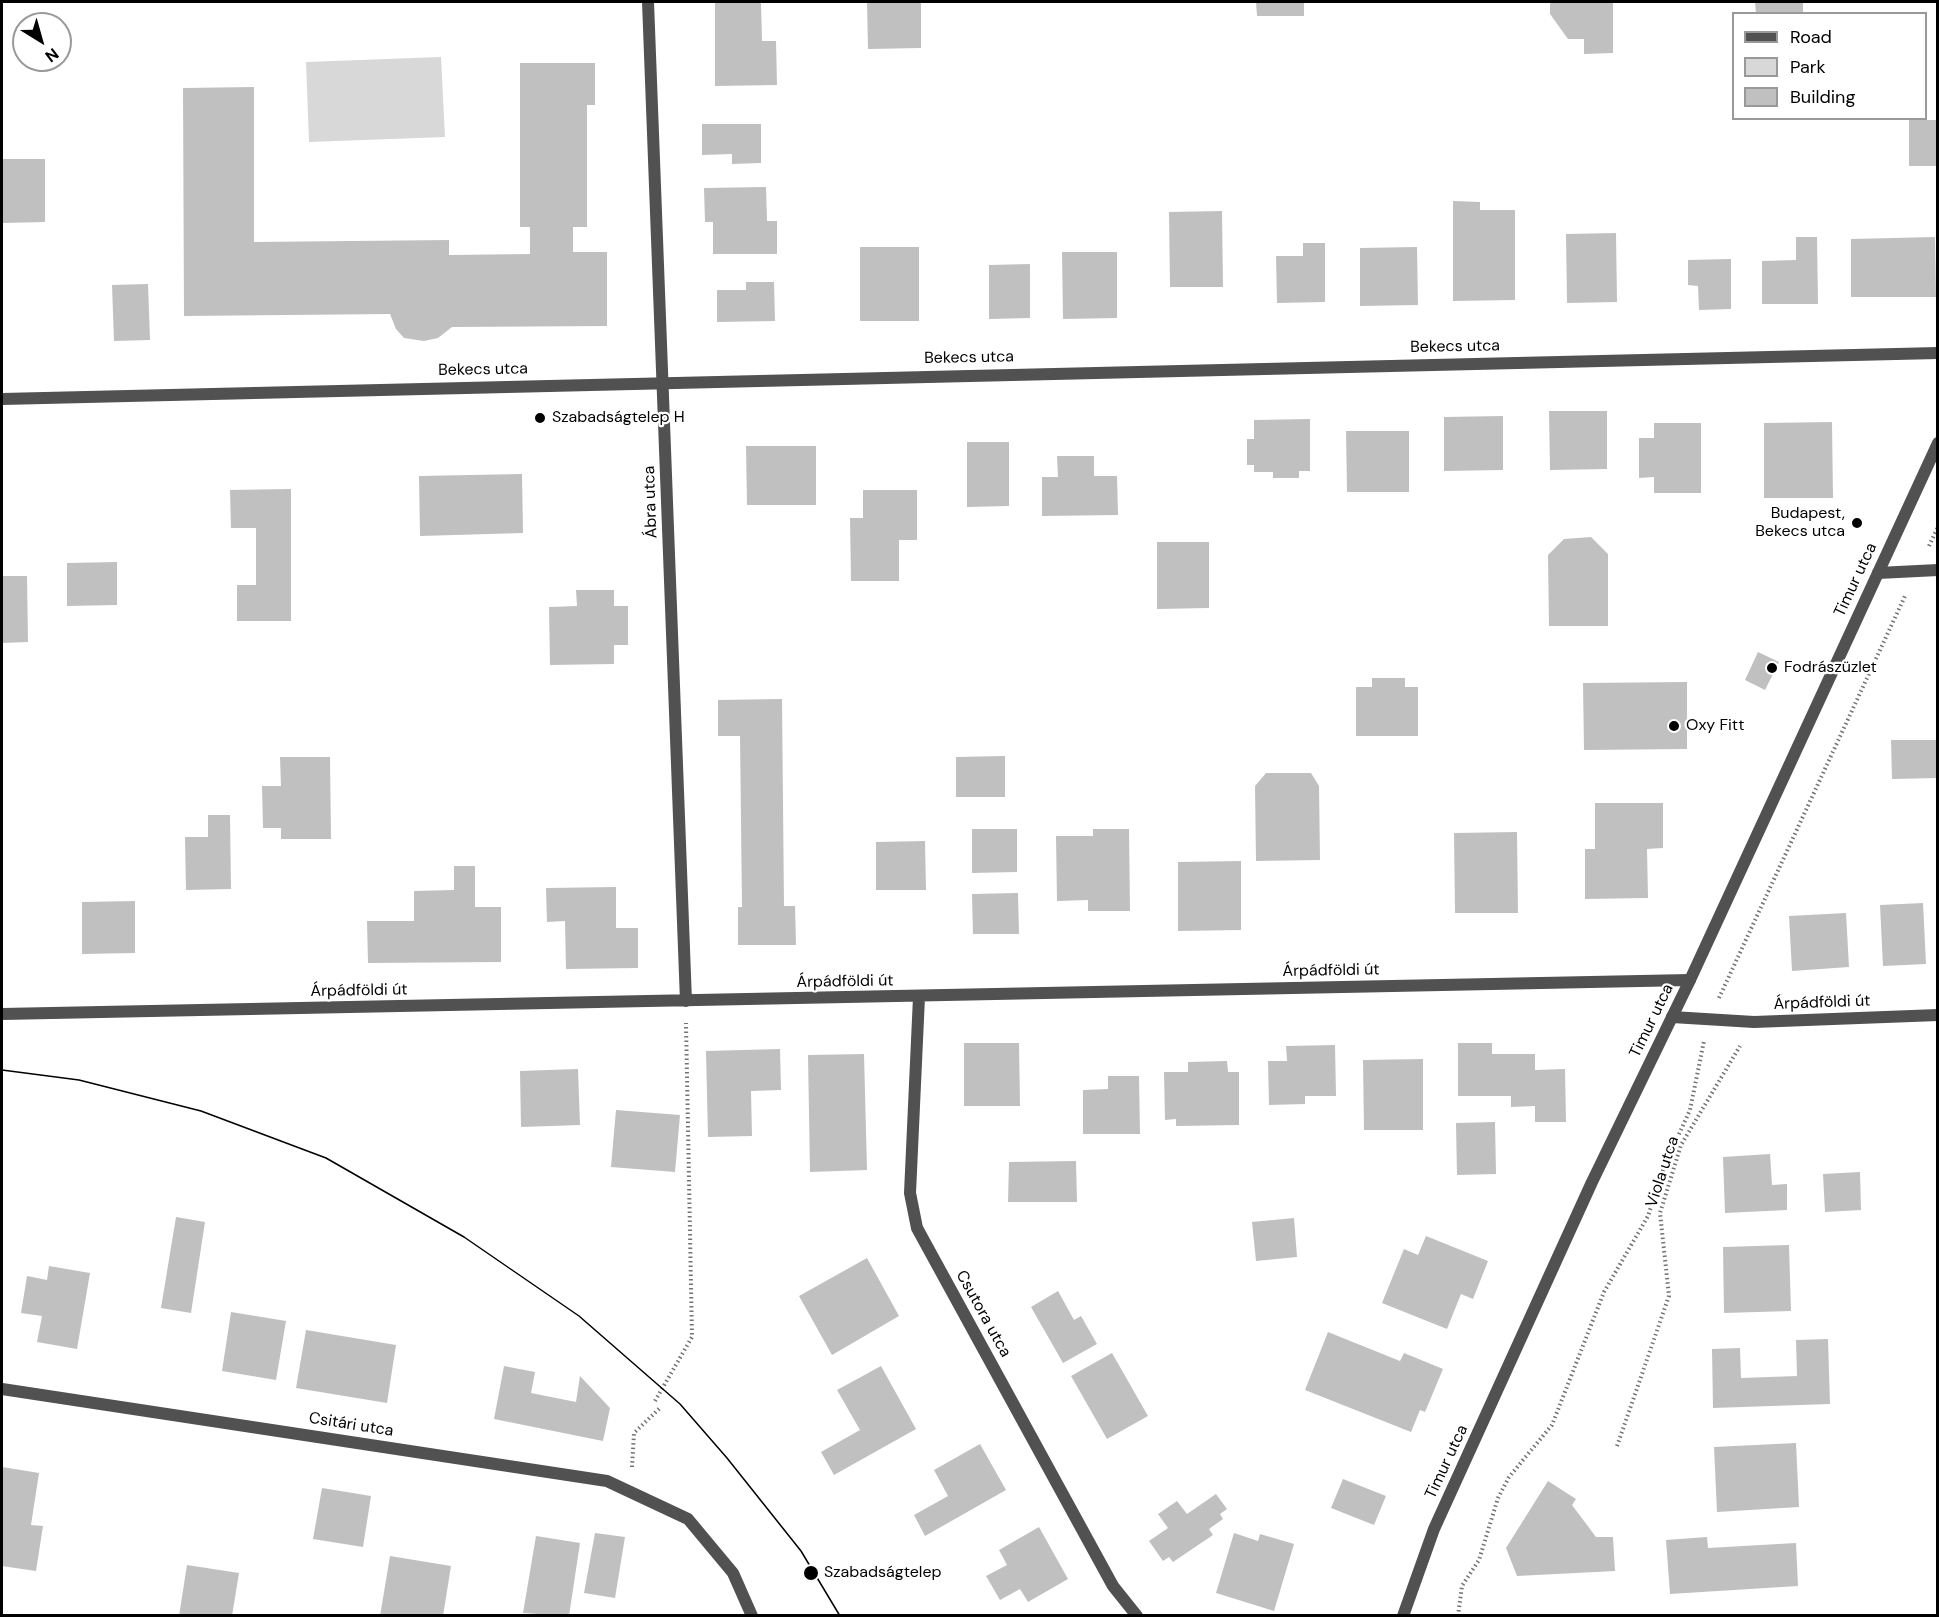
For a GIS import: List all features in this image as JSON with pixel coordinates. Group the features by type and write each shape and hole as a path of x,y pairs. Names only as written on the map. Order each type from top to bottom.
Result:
{"street":[{"name":"Ábra utca","path":"648,2 686,1001"},
{"name":"Bekecs utca","path":"2,399 1938,353"},
{"name":"Timur utca","path":"1403,1616 1434,1529 1592,1182 1690,980 1938,443"},
{"path":"1878,573 1938,570"},
{"name":"Árpádföldi út","path":"2,1014 1690,980"},
{"name":"Csutora utca","path":"920,997 910,1193 917,1228 1113,1586 1137,1616"},
{"name":"Árpádföldi út","path":"1672,1017 1754,1022 1938,1015"},
{"name":"Csitári utca","path":"2,1389 607,1481 688,1519 734,1573 752,1616"}],"path":[{"path":"1458,1616 1462,1586 1479,1560 1498,1498 1509,1477 1552,1425 1604,1292 1648,1216 1664,1167 1690,1110 1709,1021 1938,527"},
{"path":"656,1401 692,1337 686,1001"},
{"name":"Viola utca","path":"1617,1446 1668,1296 1660,1213 1681,1145 1754,1022"},
{"path":"631,1492 634,1433 661,1407"}],"green space":[{"path":"441,57 445,137 309,142 306,62"}],"building":[{"path":"715,2 761,2 762,41 776,41 777,85 715,86"},
{"path":"867,2 921,2 921,48 868,49"},
{"path":"1256,2 1304,2 1304,16 1257,16"},
{"path":"1550,2 1613,2 1613,53 1584,54 1584,39 1568,39 1550,14"},
{"path":"1755,2 1803,2 1803,12 1756,12"},
{"path":"520,63 595,63 595,105 587,105 587,227 573,227 573,252 607,252 607,326 452,327 438,338 424,341 404,338 396,329 390,314 184,316 183,88 254,87 254,242 449,240 449,255 530,254 530,227 520,227"},
{"path":"1909,120 1938,120 1938,166 1909,166"},
{"path":"702,124 761,124 761,163 732,164 732,154 702,155"},
{"path":"2,159 45,159 45,222 2,223"},
{"path":"766,187 767,221 777,221 777,254 713,254 713,222 705,222 704,188"},
{"path":"1453,201 1480,202 1480,210 1515,210 1515,300 1453,301"},
{"path":"1222,211 1223,287 1170,287 1169,212"},
{"path":"1616,233 1617,302 1567,303 1566,234"},
{"path":"1796,237 1817,237 1818,304 1762,304 1762,261 1796,260"},
{"path":"1935,237 1936,297 1851,297 1851,239"},
{"path":"1303,243 1325,243 1325,302 1277,303 1276,256 1303,256"},
{"path":"860,247 919,247 919,321 860,321"},
{"path":"1417,247 1418,305 1360,306 1360,248"},
{"path":"1062,252 1117,252 1117,318 1063,319"},
{"path":"1731,259 1731,309 1699,310 1698,286 1688,285 1688,260"},
{"path":"1030,264 1030,318 989,319 989,265"},
{"path":"746,282 774,282 775,321 717,322 717,290 746,290"},
{"path":"148,284 150,340 114,341 112,285"},
{"path":"1549,411 1607,411 1607,469 1550,470"},
{"path":"1503,416 1503,470 1444,471 1444,417"},
{"path":"1310,419 1310,471 1299,471 1299,478 1273,478 1273,472 1254,472 1254,465 1247,465 1247,439 1254,439 1254,420"},
{"path":"1832,422 1833,498 1764,498 1764,423"},
{"path":"1654,423 1701,423 1701,493 1654,493 1654,477 1639,478 1639,438 1654,438"},
{"path":"1346,431 1409,431 1409,492 1347,492"},
{"path":"967,442 1009,442 1009,506 967,507"},
{"path":"746,446 816,446 816,505 747,505"},
{"path":"1057,456 1094,456 1094,476 1117,476 1118,515 1042,516 1042,477 1058,477"},
{"path":"522,474 523,533 420,536 419,476"},
{"path":"291,489 291,621 237,621 237,585 256,585 256,528 231,528 230,490"},
{"path":"863,490 917,490 917,540 899,540 899,581 851,581 850,518 863,518"},
{"path":"1591,537 1608,554 1608,626 1549,626 1548,555 1564,539"},
{"path":"1157,542 1209,542 1209,608 1157,609"},
{"path":"117,562 117,605 67,606 67,563"},
{"path":"2,576 27,576 28,642 2,643"},
{"path":"576,590 614,590 614,606 628,606 628,645 614,645 614,664 550,665 549,607 577,606"},
{"path":"1758,652 1779,662 1765,690 1745,680"},
{"path":"1372,678 1405,678 1405,687 1418,687 1418,736 1356,736 1356,687 1372,687"},
{"path":"1687,682 1687,749 1584,750 1583,683"},
{"path":"782,699 784,906 795,906 796,945 738,945 738,907 742,907 740,736 718,736 718,700"},
{"path":"1891,740 1938,740 1938,778 1892,779"},
{"path":"1005,756 1005,797 956,797 956,757"},
{"path":"280,757 330,757 331,839 281,839 281,828 263,828 262,786 281,786"},
{"path":"1266,773 1311,773 1319,786 1320,860 1256,861 1255,786"},
{"path":"1595,803 1663,803 1663,848 1647,849 1648,898 1585,899 1585,849 1595,849"},
{"path":"208,815 230,815 231,889 186,890 185,837 208,837"},
{"path":"972,829 1017,829 1017,872 972,873"},
{"path":"1093,829 1129,829 1130,911 1088,911 1088,900 1057,901 1056,836 1093,836"},
{"path":"1517,832 1518,913 1455,913 1454,833"},
{"path":"925,841 926,890 876,890 876,842"},
{"path":"1241,861 1241,930 1178,931 1178,862"},
{"path":"454,866 475,866 475,907 501,907 501,962 368,963 367,921 414,921 414,891 454,890"},
{"path":"616,887 616,928 638,928 638,968 566,969 565,921 547,922 546,888"},
{"path":"1018,893 1019,934 973,934 972,894"},
{"path":"135,901 135,953 82,954 82,902"},
{"path":"1923,903 1926,964 1883,966 1880,905"},
{"path":"1846,913 1849,967 1792,971 1789,916"},
{"path":"964,1043 1019,1043 1020,1106 964,1106"},
{"path":"1458,1043 1492,1043 1492,1054 1535,1054 1535,1070 1565,1069 1566,1122 1535,1122 1535,1106 1511,1107 1511,1096 1458,1096"},
{"path":"1335,1045 1336,1096 1305,1096 1305,1104 1269,1105 1268,1061 1287,1061 1286,1046"},
{"path":"780,1049 781,1090 751,1091 752,1136 708,1137 706,1051"},
{"path":"864,1054 867,1170 810,1172 808,1055"},
{"path":"1423,1059 1423,1130 1364,1130 1363,1060"},
{"path":"1227,1061 1228,1072 1239,1072 1239,1125 1176,1126 1176,1119 1165,1120 1164,1072 1188,1072 1188,1062"},
{"path":"578,1069 580,1125 521,1127 520,1071"},
{"path":"1108,1076 1139,1076 1140,1134 1083,1134 1083,1090 1108,1089"},
{"path":"616,1110 680,1115 675,1172 611,1167"},
{"path":"1495,1122 1496,1174 1457,1175 1456,1123"},
{"path":"1770,1154 1772,1185 1787,1184 1787,1210 1725,1213 1723,1157"},
{"path":"1076,1161 1077,1202 1008,1202 1009,1162"},
{"path":"1860,1172 1861,1210 1825,1212 1823,1174"},
{"path":"176,1217 205,1222 191,1313 161,1308"},
{"path":"1294,1218 1297,1257 1256,1261 1252,1222"},
{"path":"1426,1236 1488,1261 1473,1299 1461,1294 1447,1329 1382,1303 1404,1249 1418,1255"},
{"path":"1789,1245 1791,1311 1724,1313 1723,1247"},
{"path":"867,1258 899,1316 832,1355 799,1296"},
{"path":"49,1266 90,1273 77,1349 37,1342 42,1316 21,1313 27,1276 47,1280"},
{"path":"1058,1291 1074,1320 1081,1316 1097,1344 1063,1363 1031,1307"},
{"path":"231,1312 286,1321 276,1380 222,1371"},
{"path":"306,1330 396,1345 387,1403 296,1388"},
{"path":"1328,1332 1400,1361 1404,1353 1443,1369 1425,1412 1420,1410 1411,1432 1305,1390"},
{"path":"1828,1339 1830,1404 1713,1408 1712,1349 1740,1348 1741,1378 1797,1376 1796,1340"},
{"path":"1112,1353 1148,1416 1107,1439 1071,1376"},
{"path":"504,1366 535,1372 531,1393 576,1402 580,1376 610,1408 603,1441 494,1419"},
{"path":"881,1366 916,1429 834,1475 821,1452 860,1430 837,1390"},
{"path":"1796,1443 1799,1507 1717,1512 1714,1447"},
{"path":"980,1444 1006,1490 925,1536 914,1515 948,1496 934,1470"},
{"path":"2,1467 39,1473 31,1525 43,1526 36,1571 2,1566"},
{"path":"1343,1479 1386,1496 1374,1525 1331,1508"},
{"path":"1548,1481 1576,1499 1572,1505 1596,1537 1613,1537 1615,1571 1517,1576 1506,1548"},
{"path":"322,1488 371,1496 363,1547 313,1539"},
{"path":"1216,1494 1227,1509 1220,1514 1223,1519 1209,1529 1213,1535 1173,1562 1169,1557 1163,1561 1149,1541 1168,1528 1158,1514 1177,1501 1187,1514"},
{"path":"1039,1527 1068,1579 1028,1602 1020,1589 1000,1600 986,1576 1007,1565 999,1550"},
{"path":"595,1533 625,1537 615,1598 584,1593"},
{"path":"1234,1533 1258,1541 1260,1534 1294,1544 1274,1611 1216,1593"},
{"path":"536,1536 580,1543 569,1616 523,1613"},
{"path":"1707,1537 1708,1548 1796,1543 1798,1586 1670,1594 1666,1540"},
{"path":"390,1556 451,1566 443,1616 380,1616"},
{"path":"187,1565 239,1573 232,1616 179,1616"}],"tram line":[{"path":"2,1070 79,1080 201,1111 326,1158 464,1237 579,1316 680,1404 727,1458 801,1551 840,1616"}],"place":[{"name":"Szabadságtelep H","path":"540,418"},
{"name":"Budapest, Bekecs utca","path":"1857,523"},
{"name":"Fodrászüzlet","path":"1772,668"},
{"name":"Oxy Fitt","path":"1674,726"},
{"name":"Szabadságtelep","path":"811,1573"}]}
